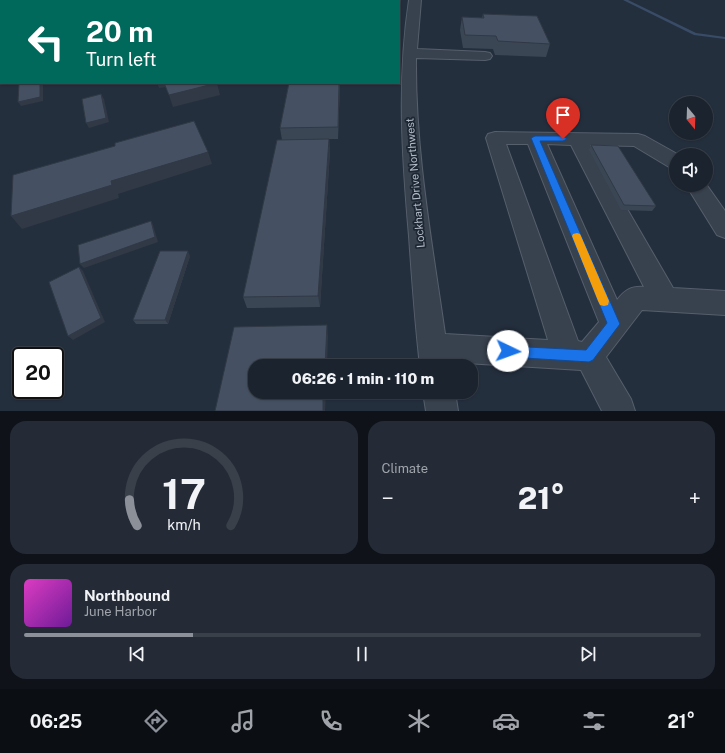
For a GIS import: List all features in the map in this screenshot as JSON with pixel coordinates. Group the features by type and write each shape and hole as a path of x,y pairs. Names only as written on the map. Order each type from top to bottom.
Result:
{"street":[{"name":"Lockhart Drive Northwest","path":"415,0 404,59 411,158 434,357"},
{"path":"404,59 484,56"},
{"path":"619,411 578,355 495,138 638,140 669,158"},
{"path":"535,138 614,324"},
{"path":"577,139 665,300"},
{"path":"701,192 725,229"},
{"path":"434,357 578,355 614,324 635,298 725,303"},
{"path":"440,399 442,411"}],"building":[{"path":"483,14 537,16 550,44 498,41 496,36 465,35 462,17 484,18"},
{"path":"19,84 40,84 40,97 18,102"},
{"path":"164,84 213,84 169,95"},
{"path":"289,84 339,84 338,127 280,128"},
{"path":"101,94 106,118 86,123 82,99"},
{"path":"194,121 208,152 111,181 112,185 11,216 13,175 115,146 115,143"},
{"path":"329,139 318,296 243,297 277,140"},
{"path":"591,145 618,146 656,206 624,205"},
{"path":"151,221 155,237 80,264 78,245"},
{"path":"160,251 188,251 165,320 133,320"},
{"path":"79,267 101,318 68,336 49,282"},
{"path":"327,325 325,359 248,359 248,399 323,399 323,411 215,411 234,327"}],"waterway":[{"path":"625,0 695,34 725,38"}],"slow traffic":[{"path":"577,236 604,301"}],"route":[{"path":"508,351 589,356 614,324 535,138 563,139"}]}
